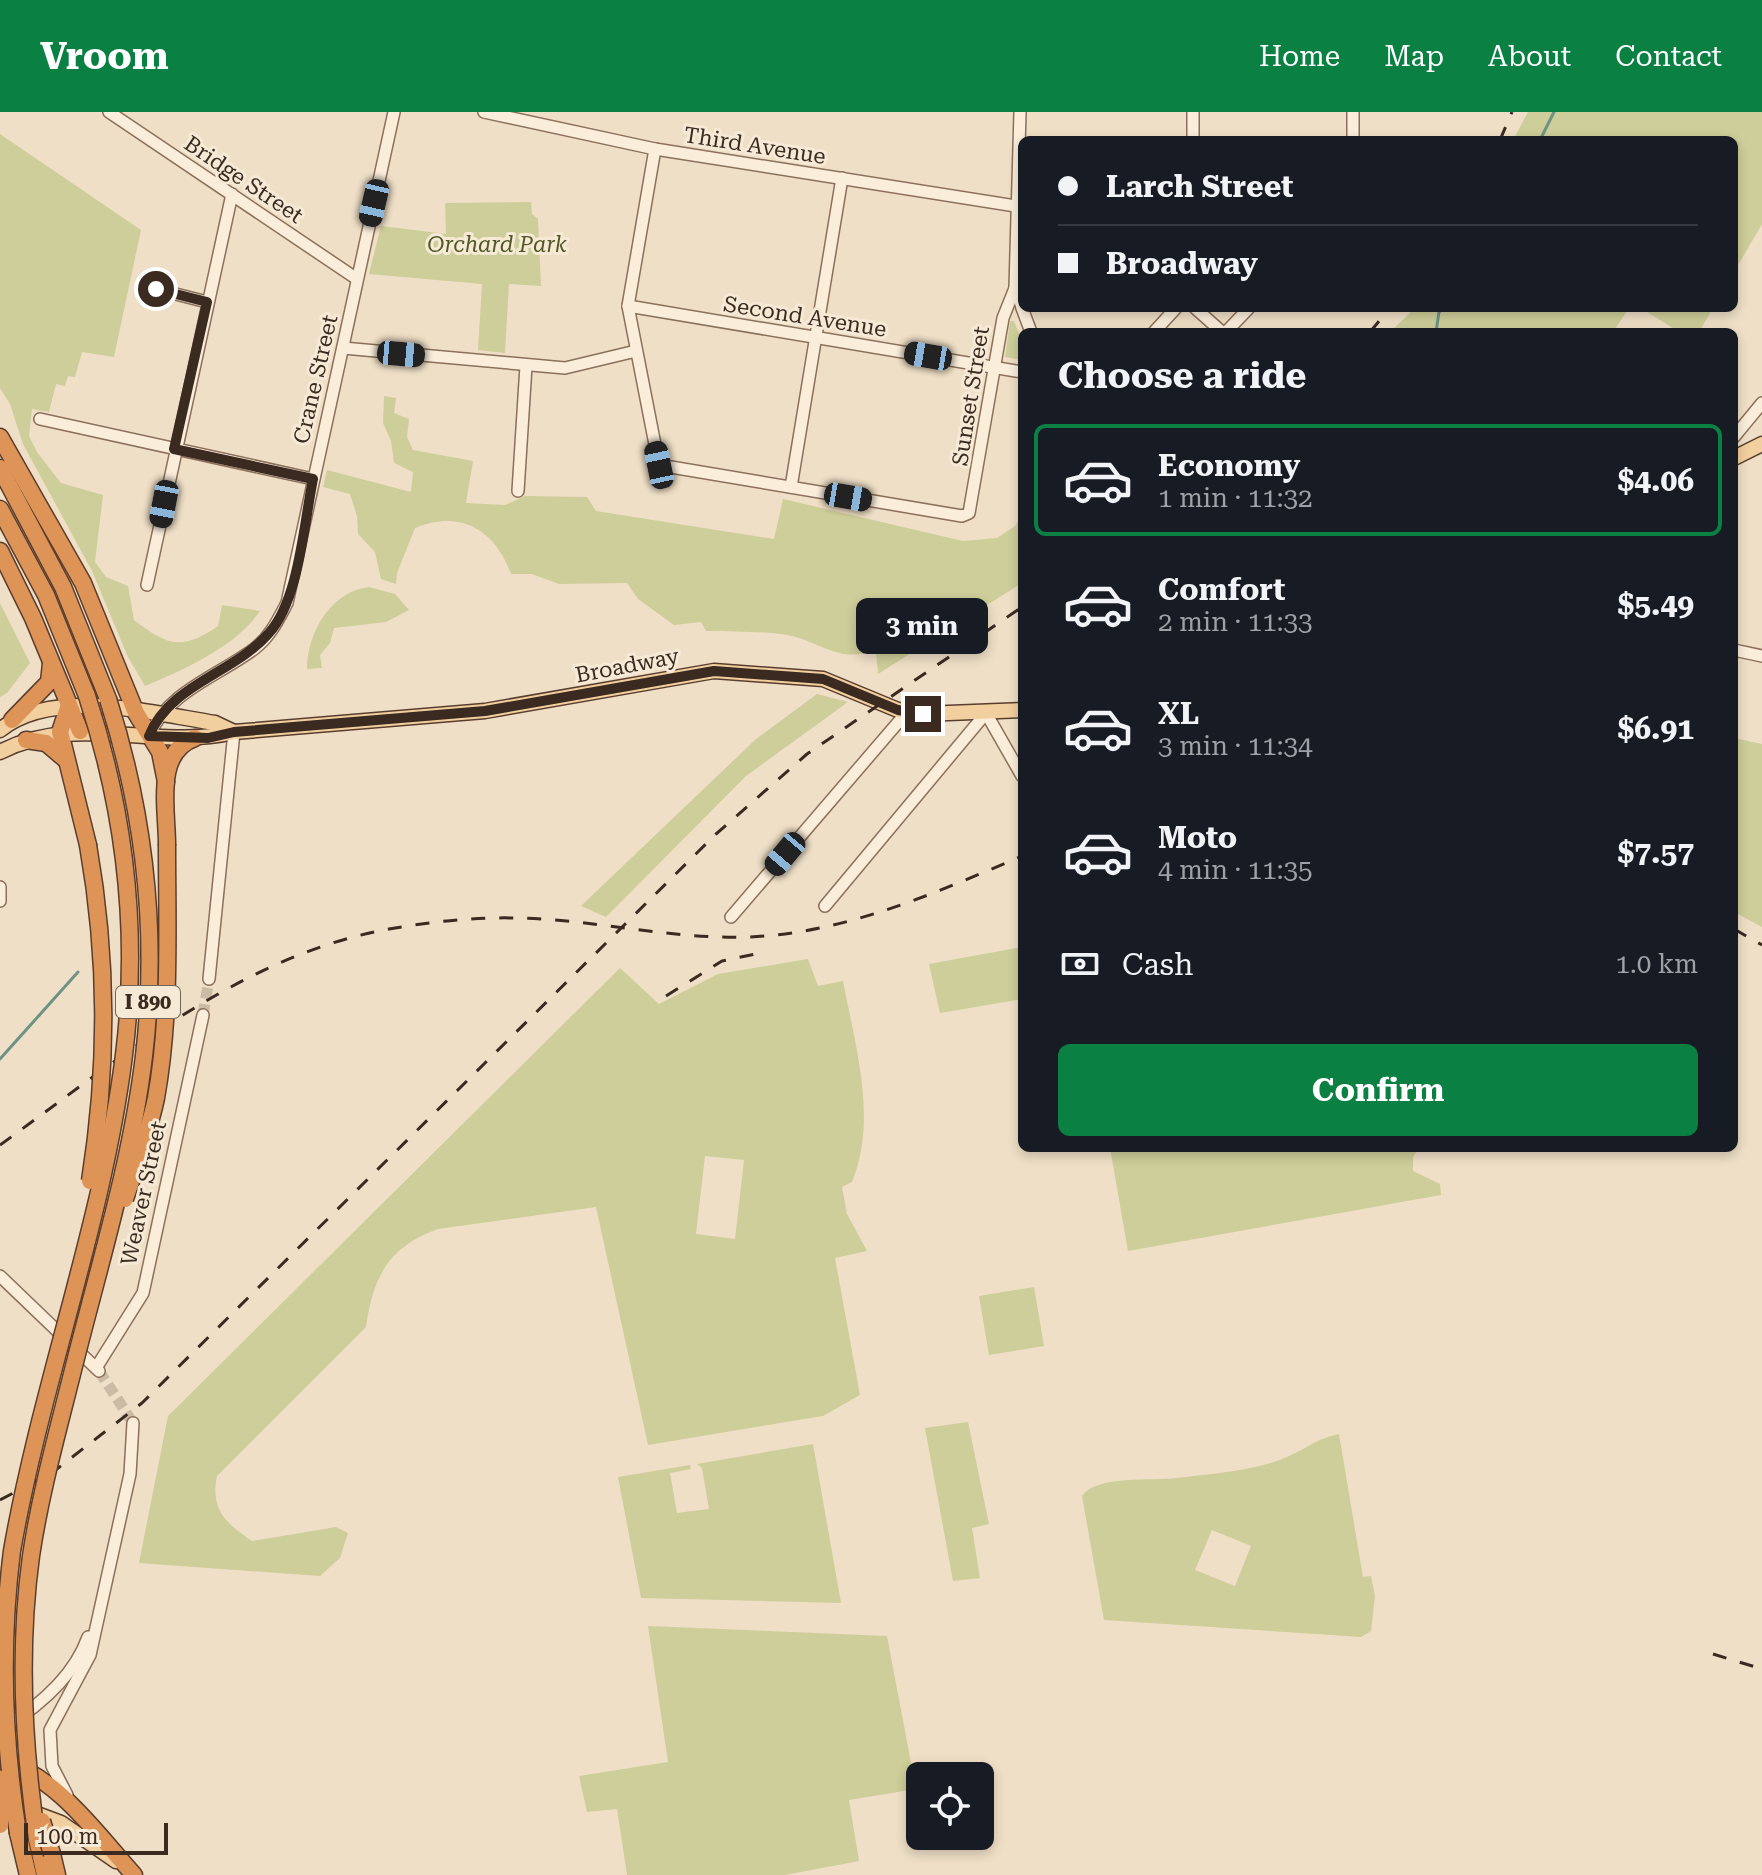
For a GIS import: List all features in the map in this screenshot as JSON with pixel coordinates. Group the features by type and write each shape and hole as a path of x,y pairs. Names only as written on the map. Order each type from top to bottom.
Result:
{"highway":[{"path":"0,437 72,562 136,713 160,752 166,782 166,994 158,1087 145,1140 90,1302"},
{"name":"I 890","path":"0,468 63,587 108,699 126,762 143,852 148,906 149,993 135,1111 31,1554 23,1656 26,1753 45,1875"},
{"name":"I 890","path":"0,509 46,595 87,696 104,753 120,829 128,893 130,965 127,1024 116,1107 12,1551 4,1632 2,1728 18,1833 28,1875"},
{"path":"0,551 44,643 80,731"},
{"path":"6,725 49,682 52,669 44,643"},
{"path":"69,705 60,732 88,845 104,963 105,1051 100,1118 71,1298"},
{"path":"166,782 174,752 195,738"},
{"path":"26,740 56,748 69,764"},
{"path":"0,1825 2,1728"},
{"path":"26,1753 57,1875"},
{"path":"0,1760 39,1778 134,1874"}],"main road":[{"path":"1738,456 1762,444"},
{"name":"Broadway","path":"0,752 26,740 60,732 195,738 485,711 714,671 823,679 907,712 1018,710"},
{"name":"Broadway","path":"6,725 69,705 215,723 234,732"},
{"path":"0,1801 61,1823 134,1874"}],"street":[{"name":"Bridge Street","path":"109,112 357,279"},
{"name":"Crane Street","path":"158,715 255,648 272,631 287,603 394,112"},
{"name":"Third Avenue","path":"484,112 513,115 655,149 1018,207"},
{"path":"1020,112 1020,136"},
{"path":"1193,112 1193,136"},
{"path":"1353,112 1353,136"},
{"path":"655,149 628,306 659,465 791,487 842,178"},
{"path":"147,585 174,449 232,194"},
{"path":"1018,239 1015,288 1018,297"},
{"name":"Sunset Street","path":"791,487 962,516 969,513 1003,318 1015,288"},
{"path":"156,289 207,302"},
{"name":"Second Avenue","path":"628,306 1018,371"},
{"path":"1158,328 1172,312"},
{"path":"1200,312 1219,328"},
{"path":"1228,328 1245,312"},
{"path":"343,348 565,368 636,351"},
{"path":"518,491 526,366"},
{"path":"1738,432 1762,403"},
{"path":"40,419 313,479"},
{"path":"1738,651 1762,656"},
{"path":"731,917 907,712"},
{"path":"825,906 986,713 1018,769"},
{"path":"149,736 158,715"},
{"path":"209,979 234,732"},
{"path":"0,887 0,901"},
{"name":"Weaver Street","path":"0,1276 98,1370 143,1293 203,1015"},
{"path":"87,1824 58,1780 49,1753 50,1730 90,1655 130,1474 133,1423"},
{"path":"2,1728 50,1693 77,1664 103,1591"}],"green space":[{"path":"1528,112 1762,112 1762,224 1738,265 1738,136 1515,136"},
{"path":"0,134 141,230 114,357 82,352 75,377 68,376 65,386 56,384 49,412 32,409 29,436 61,483 103,495 95,562 106,577 128,586 134,620 166,640 185,642 218,626 222,605 260,611 224,646 145,686 128,657 92,571 23,444 10,404 0,388"},
{"name":"Orchard Park","path":"531,202 532,214 538,219 541,286 509,284 505,353 478,350 482,284 369,274 381,226 446,234 445,203"},
{"path":"1411,312 1626,312 1616,328 1394,328"},
{"path":"1647,312 1711,312 1701,328 1673,328"},
{"path":"1010,321 1014,321 1018,331 1018,359 1005,357"},
{"path":"384,396 396,398 394,413 409,419 407,437 413,450 473,461 466,503 505,505 525,496 587,497 596,511 774,539 783,499 963,541 997,538 1018,522 1018,586 878,674 876,650 850,655 781,634 706,631 701,622 674,625 638,599 627,583 559,584 532,574 511,574 496,546 486,535 461,523 447,521 415,528 397,573 396,584 381,579 375,552 358,534 357,516 350,494 323,487 327,470 411,492 413,472 394,463 391,441 383,423"},
{"path":"369,587 395,594 409,610 386,622 334,628 330,643 320,655 322,668 307,669 311,642 324,616 343,596"},
{"path":"0,603 30,663 7,693 0,697"},
{"path":"817,694 848,702 746,776 606,917 581,906 755,740"},
{"path":"1738,739 1762,744 1762,927 1738,914"},
{"path":"1018,948 1018,1000 940,1013 929,964"},
{"path":"808,959 818,986 843,981 858,1056 864,1108 860,1158 852,1182 842,1187 847,1214 867,1251 835,1258 860,1395 823,1416 648,1445 596,1207 438,1229 421,1236 395,1255 373,1293 366,1327 217,1476 218,1507 228,1522 252,1541 336,1527 348,1533 340,1558 320,1576 139,1563 168,1416 620,968 659,1004 718,974","holes":["705,1156 744,1160 735,1239 696,1234"]},
{"path":"1111,1152 1416,1152 1413,1157 1413,1171 1440,1184 1441,1195 1128,1251"},
{"path":"1034,1287 1044,1346 989,1355 979,1296"},
{"path":"968,1422 989,1524 972,1528 980,1578 953,1581 925,1428"},
{"path":"1339,1434 1363,1577 1371,1576 1375,1596 1371,1631 1361,1637 1104,1620 1082,1496 1089,1489 1126,1480 1231,1472 1282,1459","holes":["1212,1530 1251,1546 1235,1586 1195,1570"]},
{"path":"813,1444 841,1603 641,1598 618,1477 690,1465 691,1469 670,1473 677,1513 709,1509 702,1468 697,1464"},
{"path":"648,1626 887,1636 911,1762 906,1762 906,1791 849,1800 859,1861 785,1875 627,1875 617,1809 587,1812 579,1776 668,1762"}],"waterway":[{"path":"1542,136 1554,112"},
{"path":"1437,328 1439,312"},
{"path":"0,1059 78,972"}],"tunnel":[{"path":"203,1015 209,979"},
{"path":"99,1371 133,1423"}],"railway":[{"path":"1502,136 1512,112"},
{"path":"1373,328 1387,312"},
{"path":"0,1500 53,1472 142,1403 716,834 807,754 1018,610"},
{"path":"0,1145 183,1015 282,962 334,943 404,926 499,918 567,921 720,937 799,932 838,924 913,901 1018,858"},
{"path":"1738,931 1762,945"},
{"path":"666,996 722,961 760,953"},
{"path":"1713,1654 1762,1669"}],"route":[{"path":"156,289 207,302 174,449 313,479 287,603 272,631 255,648 203,681 158,715 149,736 208,738 234,732 485,711 714,671 823,679 898,710 923,714"}]}
